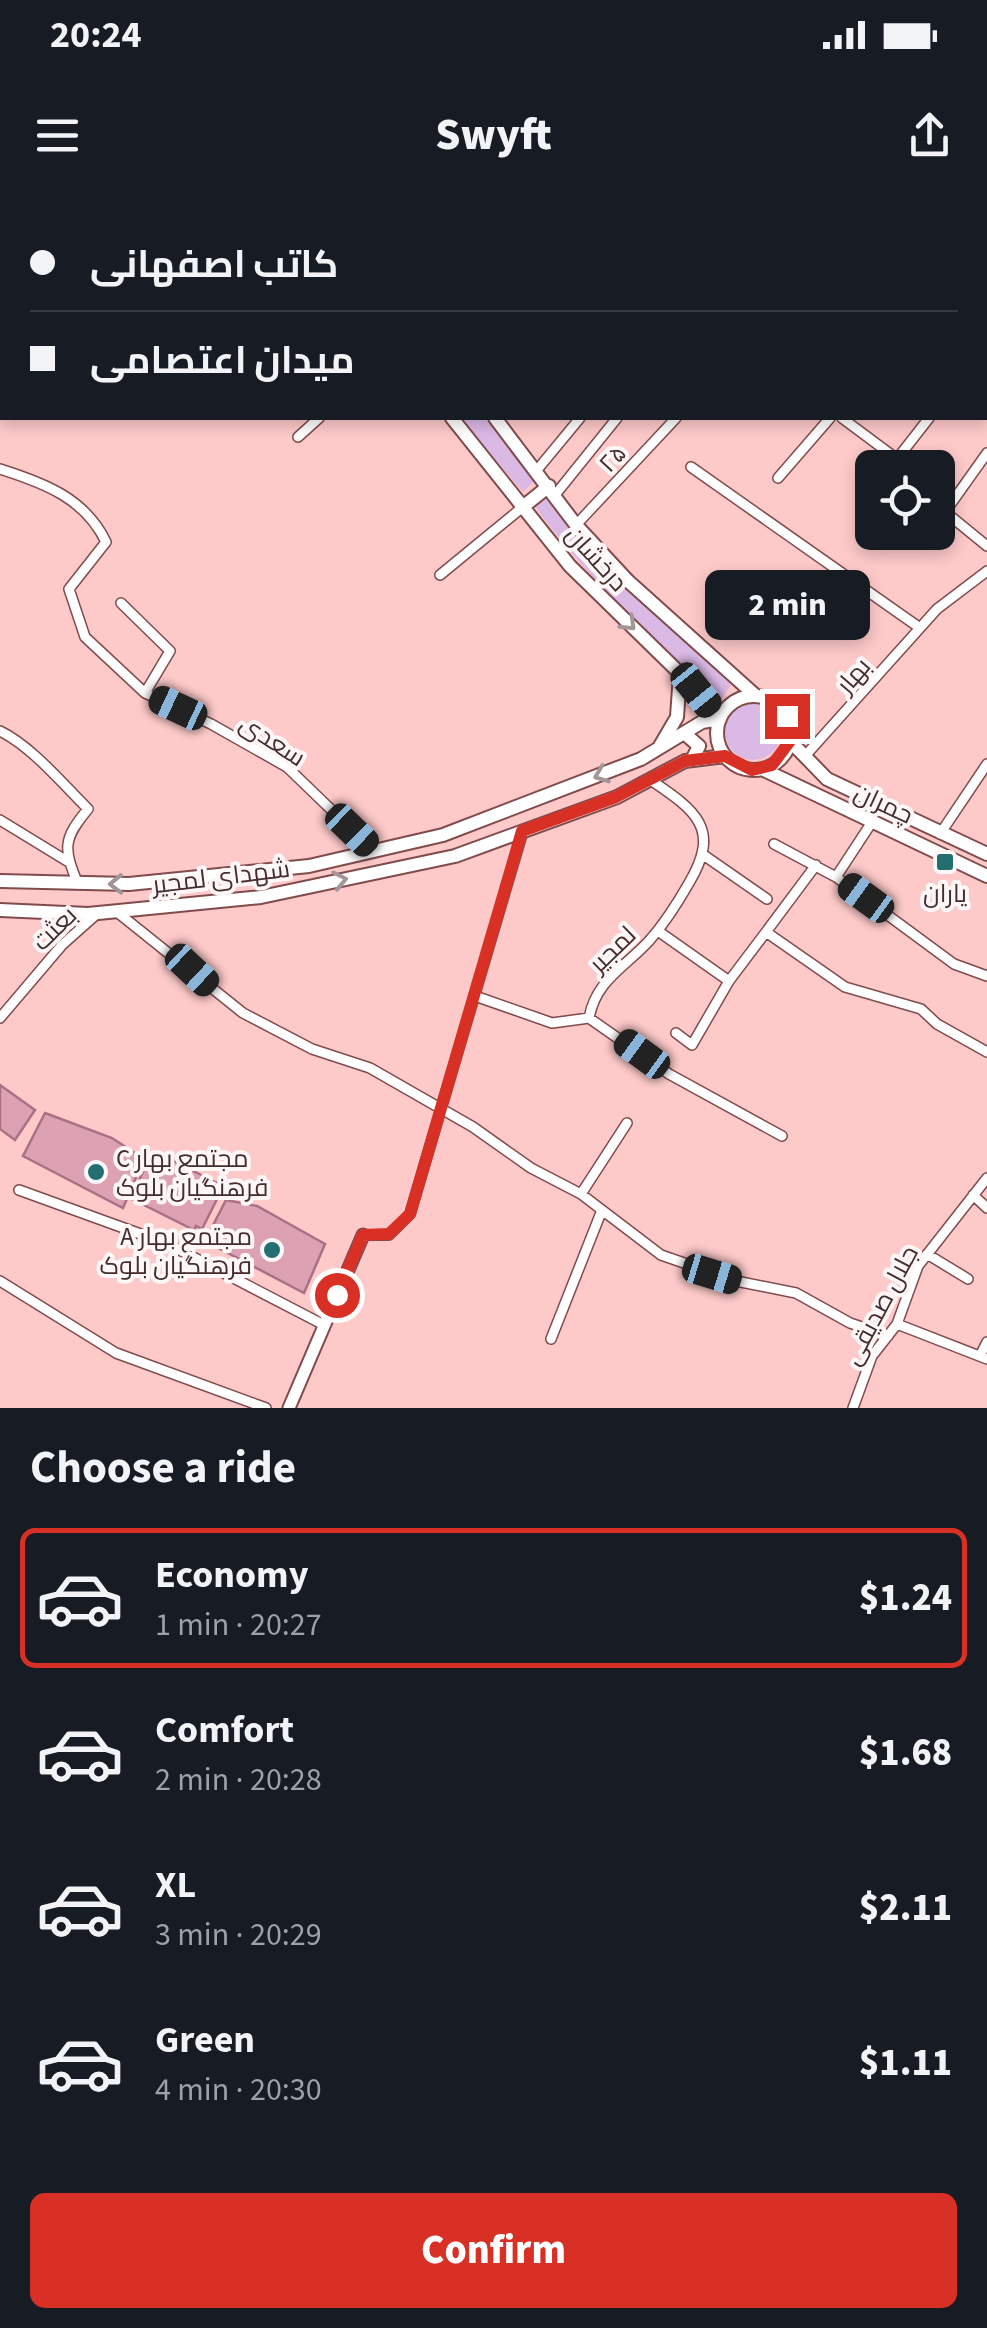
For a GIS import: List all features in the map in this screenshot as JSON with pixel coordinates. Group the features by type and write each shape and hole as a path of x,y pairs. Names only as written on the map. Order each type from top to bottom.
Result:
{"main road":[{"name":"درخشان","path":"454,420 570,566 720,718"},
{"name":"درخشان","path":"497,420 576,525 628,580 756,696"},
{"path":"524,506 552,490"},
{"path":"660,748 677,717 680,674"},
{"path":"756,696 768,699 787,716 790,741 780,759 762,769 742,768 725,756 717,738 720,718 734,701 756,696"},
{"name":"شهدای لمجیر","path":"0,882 129,884 309,866 443,834 660,748 720,718"},
{"path":"684,733 699,746 692,760"},
{"name":"چمران","path":"790,741 827,779 987,854"},
{"name":"شهدای لمجیر","path":"0,910 98,914 261,897 455,856 616,797 692,760 725,756"},
{"name":"چمران","path":"762,769 987,876"}],"street":[{"path":"298,437 315,420"},
{"path":"537,470 578,420"},
{"path":"552,490 615,420"},
{"name":"۲۵","path":"576,525 674,420"},
{"path":"778,478 828,420"},
{"path":"845,420 883,450"},
{"path":"908,450 928,420"},
{"path":"955,492 987,453"},
{"path":"691,467 920,628"},
{"name":"سعدی","path":"0,469 65,495 95,520 106,542 69,588 84,637 145,693 212,724 286,767 374,851"},
{"path":"440,575 524,506"},
{"path":"955,520 987,546"},
{"name":"بهار","path":"806,756 937,609 976,584 987,570"},
{"path":"121,603 170,651 145,693"},
{"path":"0,731 28,744 44,769 88,808 70,830 66,854 78,884"},
{"path":"940,834 987,764"},
{"path":"650,780 695,818 703,830 705,856 767,899"},
{"path":"0,820 69,863"},
{"path":"836,877 872,822"},
{"path":"289,1408 363,1235 389,1234 410,1214 522,831"},
{"path":"774,844 836,877 954,964 987,976"},
{"name":"لمجیر","path":"590,1018 593,996 658,931 705,856"},
{"path":"676,1033 692,1045 730,980 816,865"},
{"path":"116,912 243,1013 312,1050 370,1068 581,1194 662,1255 736,1281 796,1293 850,1323 888,1336"},
{"name":"بعثت","path":"0,1018 62,945 98,914"},
{"path":"658,931 730,980"},
{"path":"766,932 846,986 921,1009 937,1024 987,1052"},
{"path":"475,996 552,1023 590,1018 669,1074 782,1136"},
{"path":"581,1194 627,1124"},
{"name":"جلال صدیقی","path":"853,1408 872,1356 897,1324 918,1266 987,1178"},
{"path":"18,1190 168,1244 324,1324"},
{"path":"972,1196 987,1208"},
{"path":"551,1339 602,1210"},
{"path":"928,1254 968,1279"},
{"path":"0,1281 116,1353 266,1408"},
{"path":"897,1324 983,1358 987,1342"}],"shaded area":[{"path":"462,420 489,420 536,479 523,492"},
{"path":"551,496 632,595 723,672 731,685 718,704 604,589 551,528 535,506"},
{"path":"753,704 773,712 781,732 773,752 753,760 733,752 725,732 733,712"}],"building":[{"path":"0,1085 35,1110 15,1140 0,1129"},
{"name":"C مجتمع بهار فرهنگیان بلوک","path":"45,1113 112,1138 144,1159 123,1208 23,1156"},
{"path":"158,1153 217,1183 215,1188 221,1191 202,1229 196,1226 194,1230 130,1198 151,1156 156,1158"},
{"name":"A مجتمع بهار فرهنگیان بلوک","path":"226,1200 257,1206 325,1244 304,1293 205,1241"}],"place":[{"name":"یاران","path":"945,862"},
{"name":"C مجتمع بهار فرهنگیان بلوک","path":"96,1172"},
{"name":"A مجتمع بهار فرهنگیان بلوک","path":"272,1250"}],"route":[{"path":"337,1295 363,1235 389,1234 410,1214 522,831 616,797 685,761 725,756 752,770 772,765 790,741 787,716"}]}
